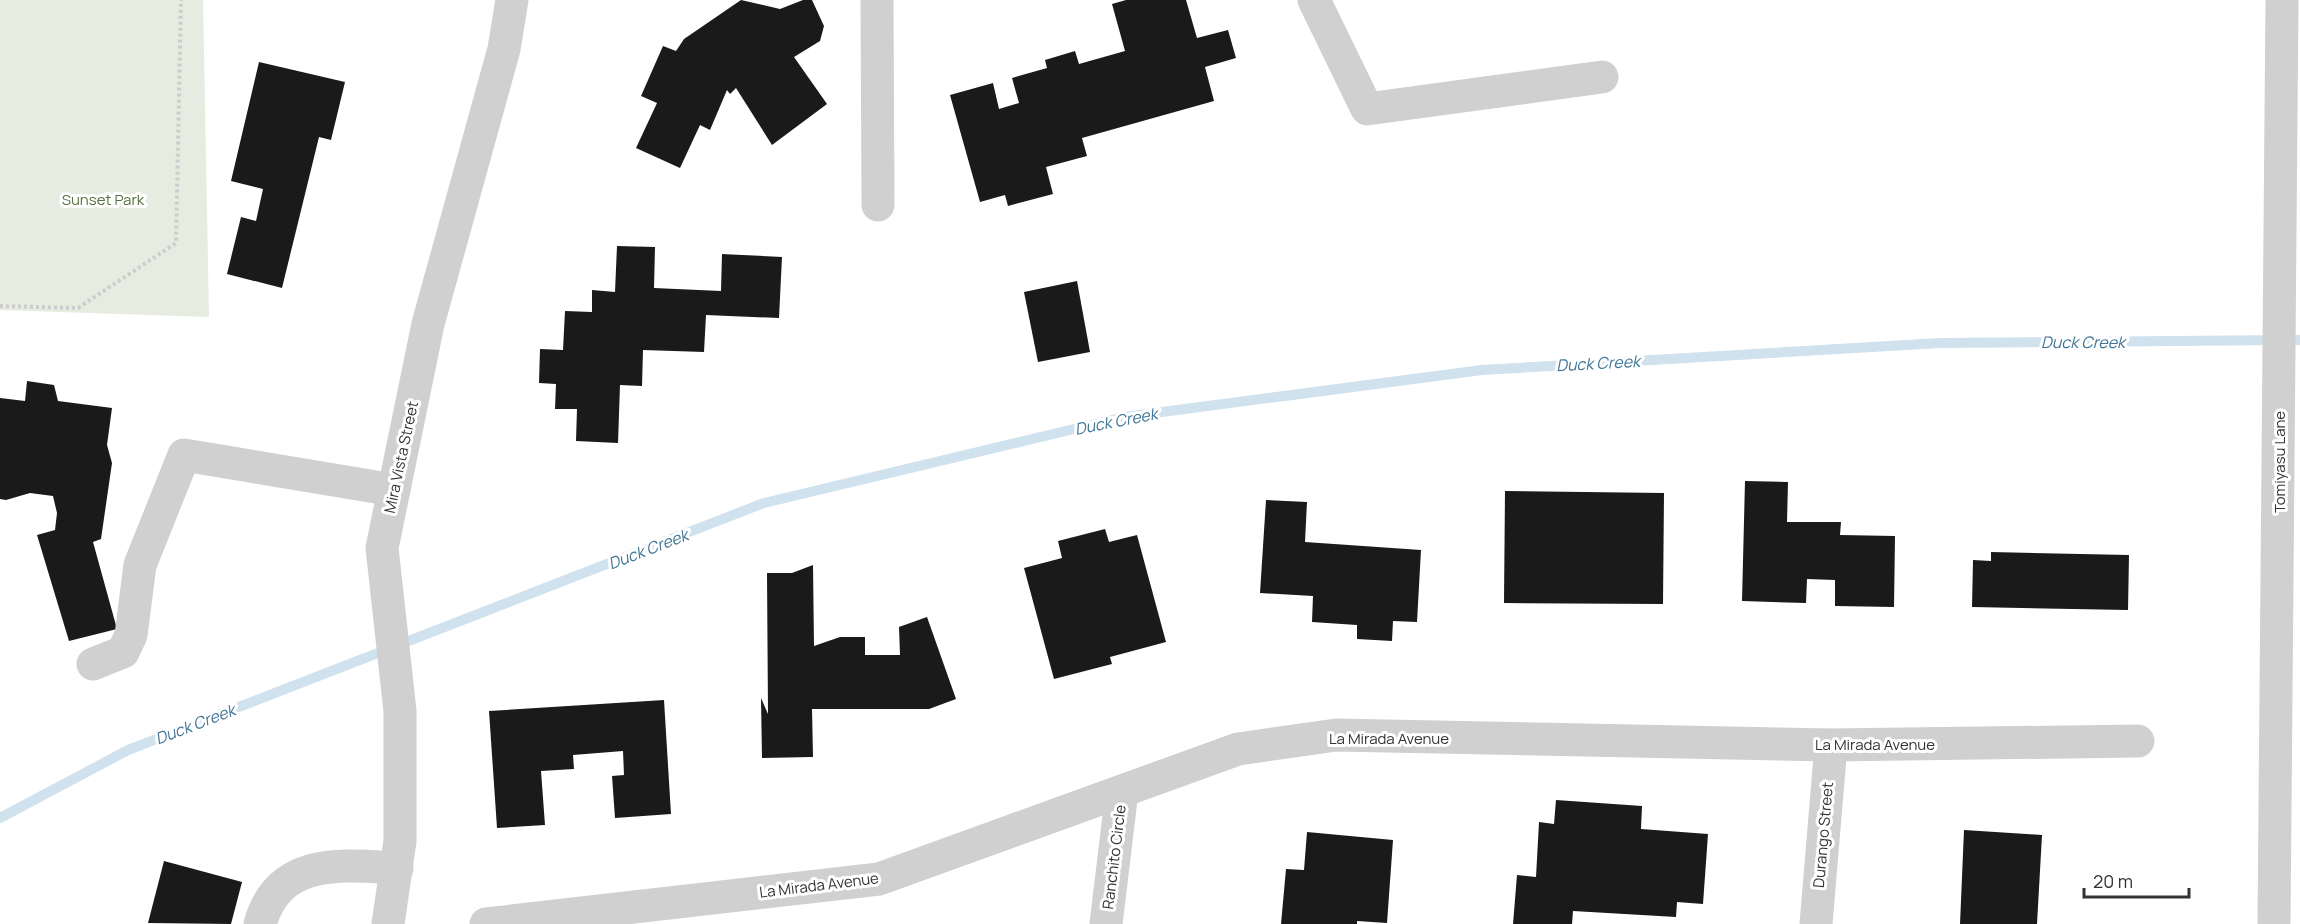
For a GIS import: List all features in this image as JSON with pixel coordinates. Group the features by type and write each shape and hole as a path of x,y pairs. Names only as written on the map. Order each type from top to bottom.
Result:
{"street":[{"name":"Mira Vista Street","path":"388,924 400,840 400,711 382,548 429,324 504,49 512,0"},
{"path":"877,0 878,205"},
{"path":"1314,0 1367,109 1602,77"},
{"name":"Tomiyasu Lane","path":"2274,924 2288,750 2279,450 2282,0"},
{"path":"93,664 123,652 131,636 140,565 184,455 394,490"},
{"name":"La Mirada Avenue","path":"486,924 879,879 1238,749 1336,735 1831,745 2138,741"},
{"name":"Durango Street","path":"1816,924 1831,745"},
{"name":"Ranchito Circle","path":"1106,924 1122,791"},
{"path":"260,924 264,909 282,884 308,870 344,865 397,868"}],"path":[{"path":"0,306 78,308 176,243 181,0"}],"green space":[{"name":"Sunset Park","path":"0,0 203,0 209,317 0,310"}],"building":[{"path":"741,0 780,9 803,0 812,0 824,26 820,41 794,57 827,104 772,145 736,88 730,94 727,90 710,130 700,125 680,168 636,148 657,103 641,96 663,46 676,51 684,39"},
{"path":"1126,0 1186,0 1197,38 1228,30 1236,58 1205,67 1214,101 1082,138 1087,156 1046,167 1053,194 1008,206 1005,195 980,202 950,95 993,83 999,109 1019,103 1012,78 1047,68 1045,60 1075,51 1079,64 1125,51 1112,4"},
{"path":"259,62 345,82 331,140 319,137 282,288 227,274 241,217 256,221 263,189 231,181"},
{"path":"617,246 655,247 654,288 721,291 722,254 782,257 779,318 706,315 704,352 643,350 642,386 620,385 618,443 576,441 577,409 555,409 556,384 539,383 540,349 563,350 565,311 592,312 592,290 615,292"},
{"path":"1077,281 1090,352 1038,362 1024,292"},
{"path":"27,381 54,385 58,401 112,408 107,445 112,463 101,539 93,542 117,629 69,641 37,535 55,530 57,513 53,496 30,493 6,500 0,499 0,398 25,401"},
{"path":"1745,481 1788,482 1787,522 1841,522 1840,535 1895,536 1894,607 1835,606 1835,580 1807,579 1806,603 1742,601"},
{"path":"1505,491 1664,493 1663,604 1504,603"},
{"path":"1266,500 1307,502 1305,542 1421,550 1417,622 1393,621 1392,641 1357,639 1357,625 1312,622 1313,596 1260,593"},
{"path":"1105,529 1109,542 1137,535 1166,642 1110,657 1112,664 1054,679 1024,568 1062,558 1058,541"},
{"path":"1991,552 2129,555 2128,610 1972,607 1973,560 1991,561"},
{"path":"813,565 814,646 840,637 865,637 865,655 900,655 899,627 927,617 956,699 929,709 812,709 813,757 762,758 761,698 768,714 767,573 792,573"},
{"path":"664,700 671,814 615,818 612,776 624,775 623,751 573,755 574,769 541,771 545,825 497,828 489,711"},
{"path":"1556,800 1642,806 1641,829 1708,834 1703,904 1677,902 1676,917 1573,911 1572,924 1513,924 1517,875 1536,877 1539,822 1554,824"},
{"path":"1964,830 2042,835 2037,924 1960,924"},
{"path":"1307,832 1393,840 1387,923 1357,921 1357,924 1281,924 1286,869 1304,870"},
{"path":"164,861 242,882 231,924 148,923"}],"waterway":[{"name":"Duck Creek","path":"0,818 128,750 764,503 1124,417 1482,370 1940,343 2300,340"}]}
